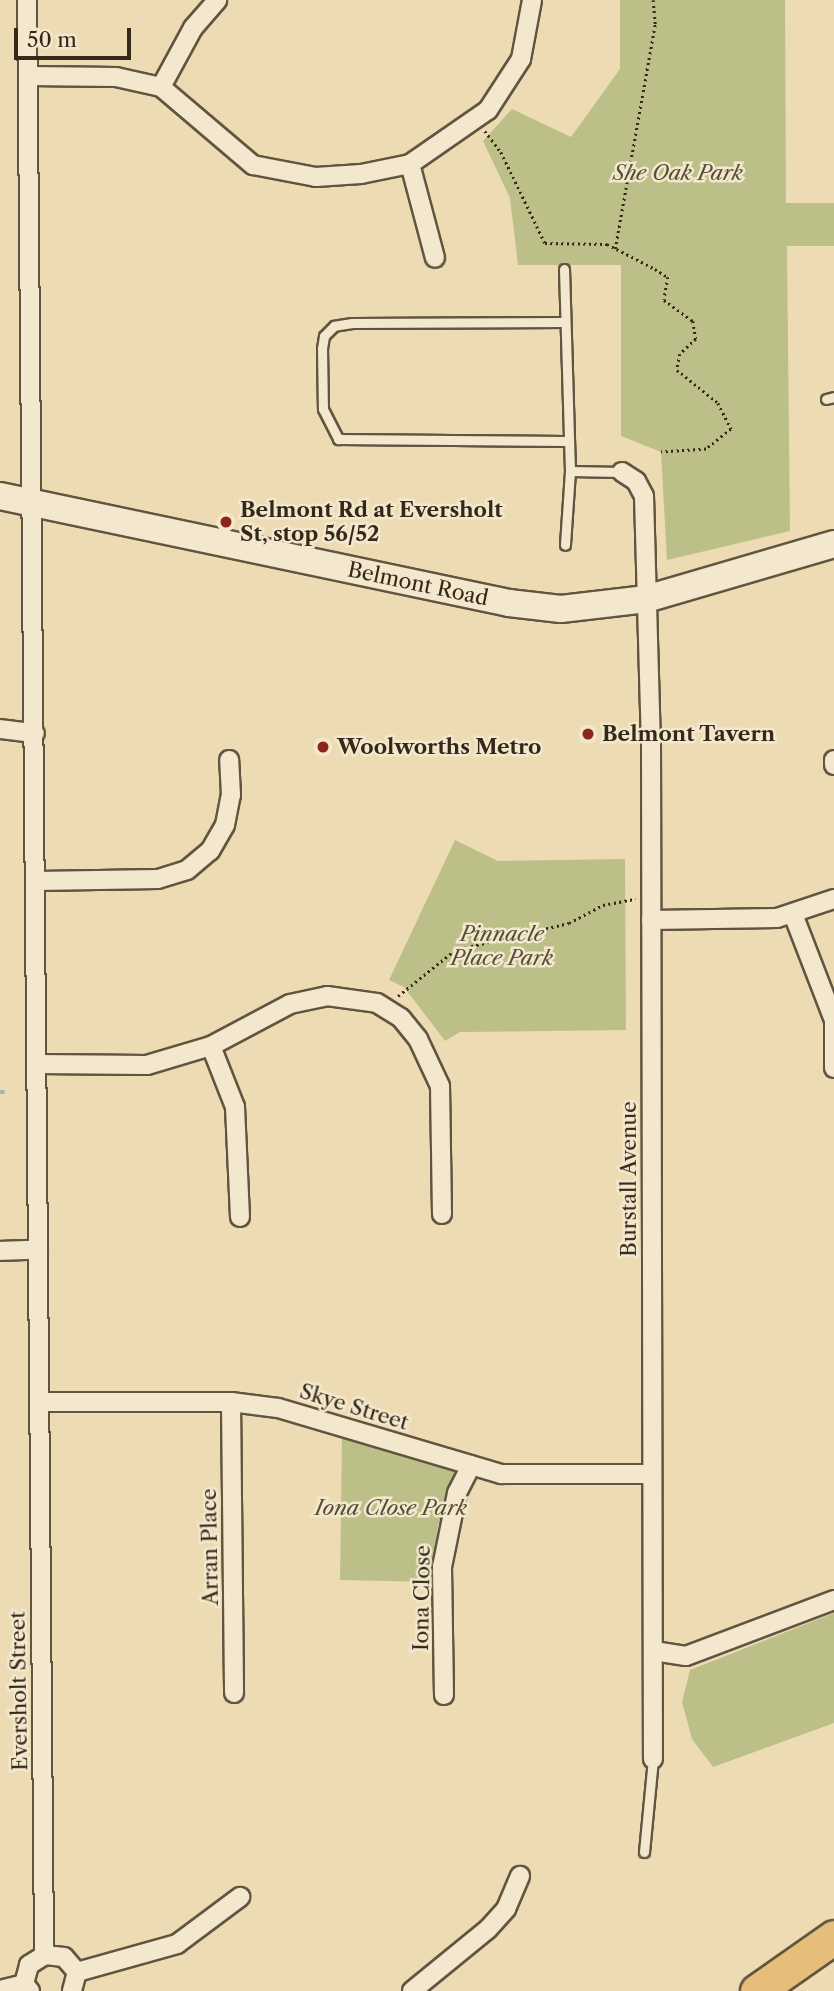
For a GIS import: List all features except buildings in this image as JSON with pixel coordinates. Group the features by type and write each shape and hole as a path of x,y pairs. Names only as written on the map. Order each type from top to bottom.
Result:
{"highway":[{"path":"757,1991 834,1937"}],"main road":[{"name":"Belmont Road","path":"0,496 509,603 561,609 646,599 834,544"}],"street":[{"name":"Eversholt Street","path":"27,0 34,503 44,1955"},
{"path":"161,87 193,28 217,0"},
{"path":"27,76 116,77 161,87 220,142 253,165 280,174 361,174 410,164 475,121 506,88 521,58 532,0"},
{"path":"410,164 435,258"},
{"name":"Burstall Avenue","path":"622,472 636,481 644,496 652,920 653,1759"},
{"path":"0,729 35,733"},
{"path":"37,881 158,879 187,870 210,851 225,825 231,795 229,760"},
{"path":"652,920 793,914 834,899"},
{"path":"793,914 834,1020 834,1068"},
{"path":"38,1064 147,1065 211,1046 257,1019 315,999 356,996 386,1008 418,1039 440,1086 442,1214"},
{"path":"211,1046 235,1107 240,1217"},
{"path":"0,1251 38,1250"},
{"name":"Skye Street","path":"39,1402 231,1402 278,1408 471,1465 531,1476 652,1474"},
{"name":"Arran Place","path":"231,1402 234,1692"},
{"name":"Iona Close","path":"444,1695 442,1567 457,1493 471,1465"},
{"path":"653,1651 686,1656 834,1600"},
{"path":"412,1991 488,1929 506,1909 520,1876"},
{"path":"77,1972 177,1944 240,1897"},
{"path":"0,1990 27,1988 29,1965 44,1955 64,1957 77,1972"},
{"path":"72,1991 77,1972"}],"lane":[{"path":"564,269 566,441 570,471 565,545"},
{"path":"565,322 352,323 334,326 324,336 322,360 323,409 338,439 566,441"},
{"path":"570,471 622,472"},
{"path":"644,1852 653,1759"}],"path":[{"path":"615,250 655,24 653,0"},
{"path":"475,121 501,152 545,243 555,247 591,241 615,250 668,278 664,300 693,321 698,331 680,354 677,370 719,403 731,429 706,449 661,452"},
{"path":"386,1008 433,962 454,950 569,923 603,905 635,899"}],"green space":[{"name":"She Oak Park","path":"620,0 785,0 786,203 834,203 834,246 787,246 790,531 667,560 661,452 621,436 621,265 518,265 510,198 483,141 512,109 571,137 620,69"},
{"name":"Pinnacle Place Park","path":"455,840 498,861 625,859 626,1030 460,1032 445,1041 404,987 389,980"},
{"name":"Iona Close Park","path":"342,1437 457,1472 438,1526 431,1582 340,1580"},
{"path":"834,1613 834,1723 713,1767 692,1739 682,1702 690,1670"}],"place":[{"name":"Belmont Rd at Eversholt St, stop 56/52","path":"226,522"},
{"name":"Belmont Tavern","path":"588,734"},
{"name":"Woolworths Metro","path":"323,747"}]}
